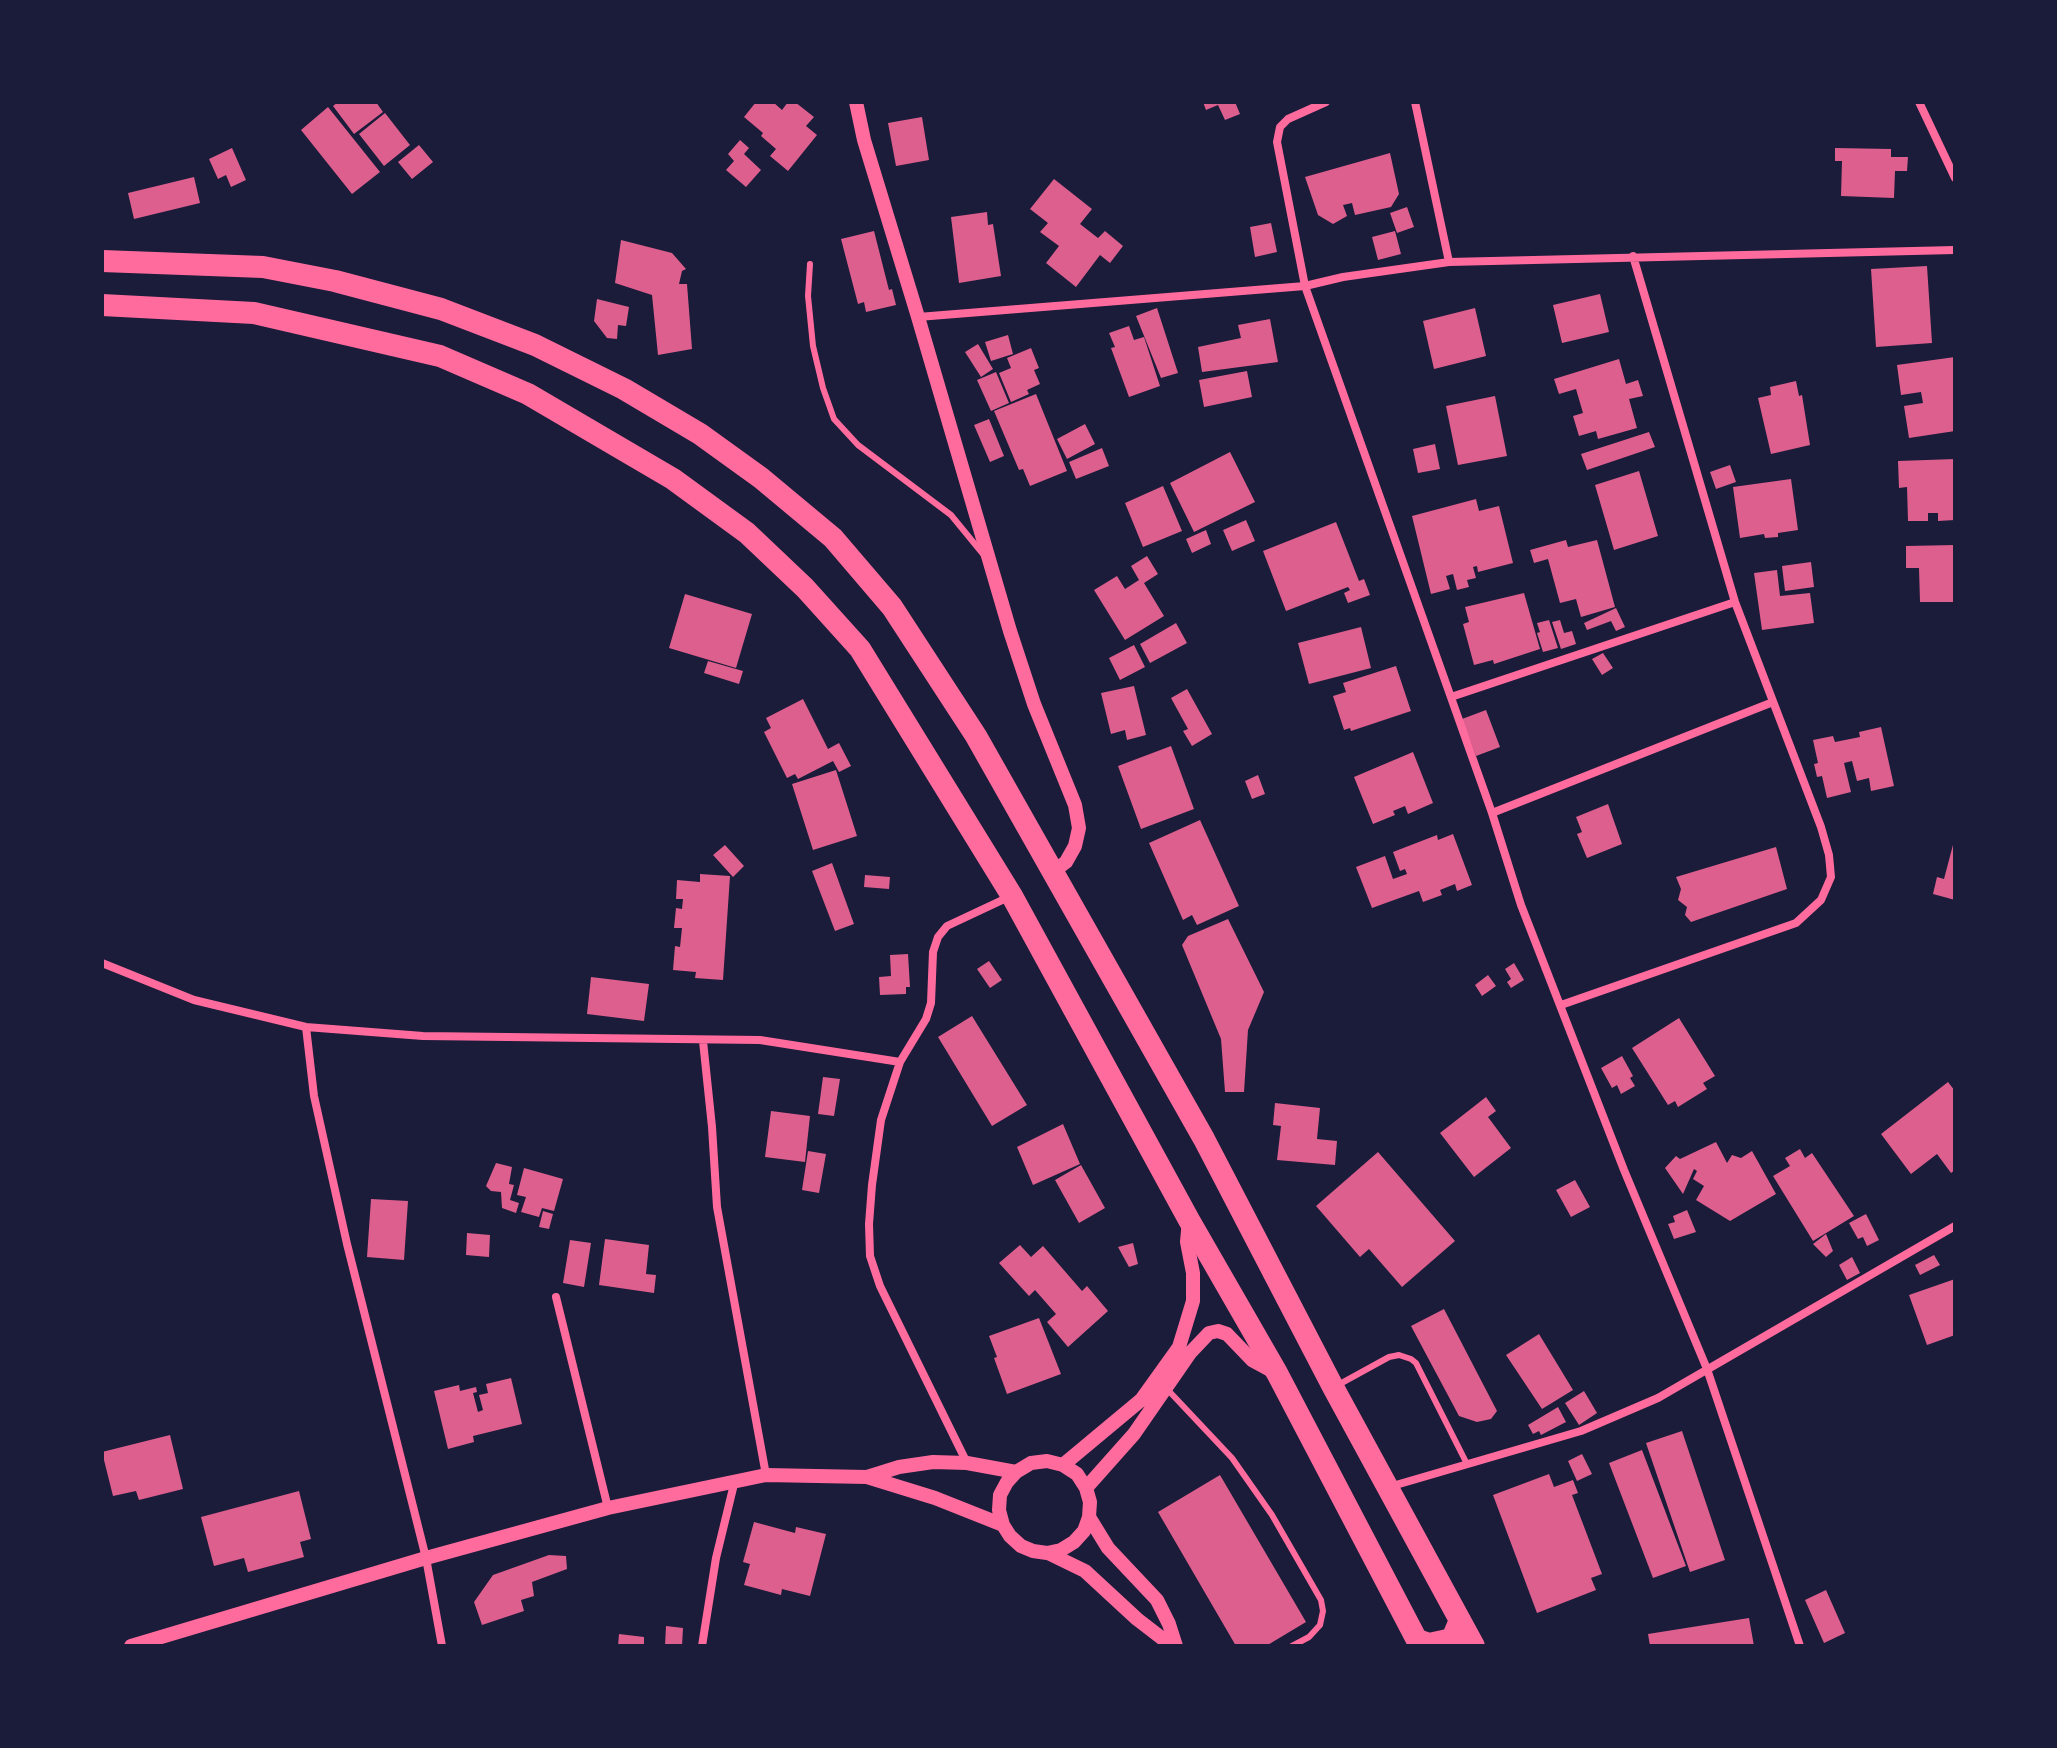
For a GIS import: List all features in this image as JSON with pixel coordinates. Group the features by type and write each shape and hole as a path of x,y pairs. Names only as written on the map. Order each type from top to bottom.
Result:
{"highway":[{"path":"102,261 263,267 335,281 441,309 535,345 624,389 700,434 761,478 833,538 892,607 976,736 1204,1139 1333,1387 1474,1646"},
{"path":"102,305 254,313 440,356 528,394 673,479 747,533 805,588 860,649 1012,896 1189,1220 1277,1373 1419,1643 1438,1644 1452,1639 1460,1620"}],"street":[{"path":"856,102 864,140 1034,704 1075,805 1079,828 1075,846 1066,862 1054,871"},
{"path":"1326,102 1288,119 1280,127 1277,142 1305,286 1492,813 1521,905 1624,1170 1707,1369 1800,1646"},
{"path":"1415,102 1449,262"},
{"path":"1919,102 1955,178"},
{"path":"918,317 1305,286 1343,277 1449,262 1955,250"},
{"path":"1561,1005 1796,923 1821,900 1831,877 1829,855 1735,602 1633,256"},
{"path":"1451,697 1735,602"},
{"path":"1492,813 1773,702"},
{"path":"967,1463 880,1286 870,1256 872,1185 881,1120 900,1062 926,1019 931,1003 933,952 938,937 947,926 1012,896"},
{"path":"102,963 194,1000 306,1027 423,1036 760,1040 900,1062"},
{"path":"306,1027 314,1096 343,1229 426,1558 442,1646"},
{"path":"703,1041 717,1207 766,1475"},
{"path":"1086,1488 1134,1434 1179,1347 1193,1301 1193,1273 1187,1242 1189,1220"},
{"path":"1388,1487 1581,1431 1658,1398 1955,1226"},
{"path":"556,1297 608,1508"},
{"path":"1063,1465 1162,1384 1201,1340 1218,1331 1227,1334 1252,1360 1277,1373"},
{"path":"1047,1553 1061,1550 1084,1531 1090,1502 1077,1474 1063,1465 1047,1461 1031,1463 1016,1472 1000,1495 999,1510 1010,1536 1021,1546 1047,1553 1085,1571 1137,1619 1174,1646"},
{"path":"867,1477 899,1467 933,1462 967,1463 1016,1472"},
{"path":"131,1646 426,1558 608,1508 735,1479 766,1475 867,1477 935,1498 1003,1525"},
{"path":"702,1646 714,1571 735,1479"},
{"path":"1089,1517 1108,1548 1157,1600 1169,1624 1174,1646"}],"lane":[{"path":"810,264 808,296 813,346 834,419 858,445 951,515 991,563"},
{"path":"1333,1387 1389,1357 1399,1355 1411,1359 1416,1363 1467,1464"},
{"path":"1162,1384 1232,1458 1272,1515 1321,1600 1323,1611 1320,1625 1309,1637 1292,1646"}],"building":[{"path":"338,102 376,102 383,112 354,134 333,106"},
{"path":"756,102 773,102 782,110 788,102 795,102 814,117 806,126 817,135 788,171 770,156 776,149 761,136 763,133 744,117"},
{"path":"1203,102 1235,102 1240,114 1225,120 1218,105 1206,110"},
{"path":"328,107 380,172 352,194 301,130"},
{"path":"385,113 410,145 384,166 359,134"},
{"path":"922,117 929,160 896,166 888,123"},
{"path":"740,140 749,148 744,154 761,170 746,187 726,170 734,161 728,154"},
{"path":"419,145 433,162 412,179 398,162"},
{"path":"232,148 246,180 231,187 226,175 218,179 209,159"},
{"path":"1835,148 1891,149 1891,157 1908,157 1907,171 1895,171 1894,198 1841,196 1842,161 1835,161"},
{"path":"1390,153 1399,194 1391,207 1355,215 1352,203 1343,205 1347,216 1333,224 1318,215 1305,177"},
{"path":"194,177 200,203 134,219 128,193"},
{"path":"1054,179 1092,209 1080,224 1098,238 1105,231 1123,246 1110,263 1100,255 1076,287 1046,263 1059,246 1040,232 1048,223 1030,209"},
{"path":"1407,207 1414,227 1397,233 1390,213"},
{"path":"987,212 988,225 993,224 1001,276 959,283 951,217"},
{"path":"1271,223 1277,252 1255,257 1250,227"},
{"path":"874,231 889,290 892,289 896,305 866,312 864,302 858,304 841,239"},
{"path":"1395,231 1401,254 1378,260 1372,237"},
{"path":"621,240 672,253 686,269 682,271 679,284 687,284 692,349 658,355 652,295 615,283"},
{"path":"1927,266 1932,343 1876,347 1871,269"},
{"path":"1600,294 1609,332 1562,343 1553,305"},
{"path":"597,299 629,307 626,326 618,325 617,339 607,338 594,321"},
{"path":"1157,308 1178,373 1161,378 1136,316"},
{"path":"1475,308 1486,356 1434,369 1423,321"},
{"path":"1270,319 1278,362 1202,372 1198,347 1241,338 1238,325"},
{"path":"1129,326 1134,340 1144,337 1160,386 1129,397 1111,348 1115,347 1109,333"},
{"path":"1008,335 1013,354 991,361 985,342"},
{"path":"978,344 993,369 981,377 965,352"},
{"path":"1031,348 1039,368 1034,370 1040,384 1027,390 1029,394 1011,402 999,373 1011,368 1007,358"},
{"path":"1955,357 1955,431 1909,438 1904,406 1923,403 1921,392 1901,395 1897,365"},
{"path":"1619,359 1626,384 1638,380 1643,396 1629,399 1637,428 1598,439 1596,431 1579,436 1573,416 1583,413 1576,389 1559,394 1554,379"},
{"path":"1247,371 1252,397 1204,407 1199,380"},
{"path":"996,372 1009,403 991,411 977,380"},
{"path":"1796,381 1799,396 1802,395 1810,445 1771,454 1758,398 1771,395 1770,387"},
{"path":"1036,394 1067,471 1030,486 1023,469 1019,470 994,411"},
{"path":"1495,396 1507,456 1458,465 1446,406"},
{"path":"989,419 1004,456 990,462 974,425"},
{"path":"1085,424 1095,444 1067,459 1057,439"},
{"path":"1649,432 1655,447 1587,470 1581,454"},
{"path":"1435,444 1440,469 1418,473 1413,449"},
{"path":"1102,448 1109,466 1076,479 1069,462"},
{"path":"1230,452 1255,502 1194,532 1170,483"},
{"path":"1955,459 1955,520 1938,521 1938,513 1928,513 1928,521 1908,521 1907,487 1899,488 1898,461"},
{"path":"1730,465 1736,482 1716,489 1710,472"},
{"path":"1639,471 1658,536 1614,550 1595,485"},
{"path":"1791,479 1798,530 1778,533 1778,537 1765,538 1764,534 1740,538 1733,487"},
{"path":"1163,486 1182,531 1143,547 1125,503"},
{"path":"1476,499 1479,511 1499,506 1513,563 1478,572 1477,566 1473,567 1476,578 1467,580 1469,587 1457,590 1453,574 1446,576 1450,589 1431,594 1412,516"},
{"path":"1246,520 1255,541 1232,551 1223,530"},
{"path":"1336,522 1359,581 1364,579 1370,595 1348,603 1344,593 1350,590 1348,587 1286,611 1263,551"},
{"path":"1206,530 1211,544 1192,553 1186,539"},
{"path":"1566,540 1568,547 1597,540 1615,607 1581,617 1576,599 1560,603 1548,559 1534,563 1530,550"},
{"path":"1955,545 1955,602 1920,602 1919,568 1906,568 1906,546"},
{"path":"1147,556 1158,574 1144,583 1164,616 1125,640 1094,590 1117,576 1125,589 1139,580 1131,566"},
{"path":"1811,562 1814,587 1785,591 1782,566"},
{"path":"1777,570 1780,596 1810,593 1814,623 1762,630 1754,573"},
{"path":"1524,593 1540,649 1494,664 1493,660 1474,665 1463,624 1469,622 1465,607"},
{"path":"685,594 752,614 736,668 669,648"},
{"path":"1616,608 1625,627 1616,631 1611,621 1587,630 1584,623"},
{"path":"1549,620 1558,648 1543,652 1537,623"},
{"path":"1560,620 1564,633 1572,631 1576,644 1561,649 1552,622"},
{"path":"1176,623 1187,643 1150,663 1140,644"},
{"path":"1361,627 1371,668 1309,684 1298,643"},
{"path":"1134,645 1145,667 1120,680 1109,658"},
{"path":"1603,653 1613,668 1602,675 1592,659"},
{"path":"708,661 743,671 739,684 704,673"},
{"path":"1396,666 1411,711 1351,731 1350,728 1344,730 1333,696 1346,692 1343,683"},
{"path":"1134,686 1146,735 1127,740 1125,730 1111,734 1101,693"},
{"path":"1187,689 1212,734 1192,746 1183,731 1188,729 1171,698"},
{"path":"803,699 828,749 839,743 851,766 839,772 833,761 798,779 795,774 787,778 764,732 771,728 766,718"},
{"path":"1486,710 1500,747 1476,756 1462,719"},
{"path":"1881,727 1894,786 1871,791 1869,778 1857,781 1852,761 1844,763 1851,792 1827,798 1822,776 1817,777 1814,764 1818,763 1813,740 1833,736 1835,742 1860,737 1859,732"},
{"path":"1171,746 1194,809 1141,829 1118,766"},
{"path":"1413,752 1433,803 1408,814 1405,806 1393,811 1395,815 1373,824 1354,777"},
{"path":"836,770 857,836 813,850 792,784"},
{"path":"1258,775 1265,794 1252,799 1245,781"},
{"path":"1608,804 1622,844 1587,858 1577,834 1582,832 1576,817"},
{"path":"1200,820 1239,906 1197,925 1192,915 1183,920 1149,843"},
{"path":"1453,834 1472,885 1457,891 1455,884 1440,890 1442,895 1423,902 1419,891 1372,908 1356,867 1385,856 1393,879 1407,874 1405,869 1400,871 1393,852 1437,835 1438,840"},
{"path":"1954,841 1955,900 1933,894 1937,877 1944,879"},
{"path":"725,845 744,866 733,877 713,855"},
{"path":"1776,847 1787,889 1691,922 1685,915 1687,907 1678,900 1681,889 1676,877"},
{"path":"832,863 854,924 835,931 812,871"},
{"path":"700,874 730,876 723,980 695,978 696,972 673,970 675,946 680,947 682,928 674,928 676,908 682,909 683,899 676,899 677,880 700,882"},
{"path":"865,875 890,877 889,889 864,887"},
{"path":"1228,919 1264,992 1248,1030 1244,1092 1225,1092 1221,1039 1182,945 1188,936"},
{"path":"908,954 910,987 906,987 906,994 880,995 879,977 891,976 890,955"},
{"path":"989,961 1002,980 990,988 977,969"},
{"path":"1514,963 1524,980 1511,988 1507,982 1511,979 1505,969"},
{"path":"1488,975 1496,986 1482,996 1475,985"},
{"path":"591,977 649,984 644,1021 587,1014"},
{"path":"972,1016 1027,1105 992,1126 938,1037"},
{"path":"1679,1018 1715,1076 1703,1083 1707,1089 1678,1107 1675,1101 1668,1105 1632,1048"},
{"path":"1622,1056 1635,1086 1621,1094 1617,1085 1612,1088 1601,1068"},
{"path":"823,1077 840,1079 834,1116 818,1114"},
{"path":"1948,1082 1955,1091 1955,1170 1951,1173 1937,1154 1911,1174 1881,1134"},
{"path":"1486,1097 1496,1111 1488,1117 1511,1148 1474,1177 1440,1133"},
{"path":"1275,1103 1320,1108 1317,1139 1337,1141 1335,1165 1277,1160 1281,1126 1273,1125"},
{"path":"771,1111 810,1116 805,1162 765,1157"},
{"path":"1063,1124 1080,1164 1033,1185 1017,1147"},
{"path":"1716,1142 1727,1163 1732,1155 1741,1158 1752,1151 1776,1194 1730,1221 1696,1200 1704,1186 1693,1179 1697,1171 1694,1169 1683,1194 1665,1168 1676,1156 1680,1159"},
{"path":"1800,1149 1805,1158 1812,1153 1854,1216 1813,1241 1773,1176 1790,1166 1785,1158"},
{"path":"808,1151 826,1154 819,1193 802,1190"},
{"path":"1378,1152 1455,1241 1402,1287 1369,1249 1360,1257 1316,1206"},
{"path":"496,1163 512,1167 509,1184 514,1185 510,1200 519,1203 516,1213 502,1208 501,1192 491,1191 486,1186"},
{"path":"1081,1165 1105,1208 1079,1223 1055,1180"},
{"path":"524,1168 563,1179 554,1211 542,1208 539,1217 521,1212 526,1197 517,1195"},
{"path":"1575,1180 1590,1207 1571,1217 1556,1190"},
{"path":"371,1199 408,1201 404,1260 367,1257"},
{"path":"1687,1210 1696,1232 1674,1239 1668,1224 1675,1222 1673,1216"},
{"path":"543,1211 553,1214 549,1229 539,1227"},
{"path":"1866,1214 1879,1240 1867,1246 1863,1237 1858,1239 1849,1223"},
{"path":"467,1233 490,1235 489,1257 466,1255"},
{"path":"1826,1234 1833,1251 1826,1257 1813,1244"},
{"path":"605,1239 649,1245 646,1274 656,1275 654,1293 599,1285"},
{"path":"570,1240 591,1243 584,1287 563,1283"},
{"path":"1133,1243 1138,1264 1129,1267 1118,1247"},
{"path":"1020,1245 1031,1257 1043,1246 1082,1291 1087,1286 1108,1311 1068,1347 1047,1322 1056,1314 1035,1290 1029,1296 999,1263"},
{"path":"1934,1255 1940,1265 1920,1275 1915,1265"},
{"path":"1852,1257 1860,1273 1847,1280 1839,1265"},
{"path":"1955,1279 1955,1335 1927,1345 1909,1295"},
{"path":"1444,1309 1497,1411 1491,1419 1477,1422 1459,1416 1411,1326"},
{"path":"1039,1318 1061,1374 1007,1394 989,1336"},
{"path":"1539,1334 1573,1390 1542,1409 1506,1355"},
{"path":"511,1378 522,1424 473,1436 474,1442 448,1449 434,1391 459,1385 460,1391 476,1387 477,1392 473,1393 478,1412 483,1410 479,1395 488,1393 486,1384"},
{"path":"1584,1391 1597,1413 1579,1425 1565,1403"},
{"path":"1558,1407 1566,1422 1541,1435 1539,1431 1533,1434 1528,1425"},
{"path":"1682,1431 1725,1560 1690,1572 1646,1443"},
{"path":"170,1435 183,1489 139,1500 136,1491 113,1496 102,1452"},
{"path":"1642,1450 1686,1566 1653,1578 1609,1463"},
{"path":"1582,1454 1592,1474 1577,1481 1568,1461"},
{"path":"1549,1474 1554,1487 1573,1480 1578,1493 1572,1495 1602,1574 1591,1578 1596,1590 1537,1613 1493,1495"},
{"path":"1220,1475 1306,1622 1266,1646 1236,1646 1158,1512"},
{"path":"299,1491 311,1539 300,1542 304,1557 248,1572 244,1558 214,1566 201,1517"},
{"path":"754,1522 795,1533 796,1527 826,1534 810,1596 782,1589 781,1595 744,1585 750,1564 743,1562"},
{"path":"549,1555 566,1556 567,1569 532,1582 534,1596 521,1600 524,1611 482,1625 474,1602 493,1575"},
{"path":"1826,1590 1845,1633 1824,1643 1805,1600"},
{"path":"1749,1618 1754,1646 1650,1646 1648,1634"},
{"path":"666,1626 683,1628 682,1646 665,1646"},
{"path":"619,1634 644,1637 644,1646 618,1646"}]}
